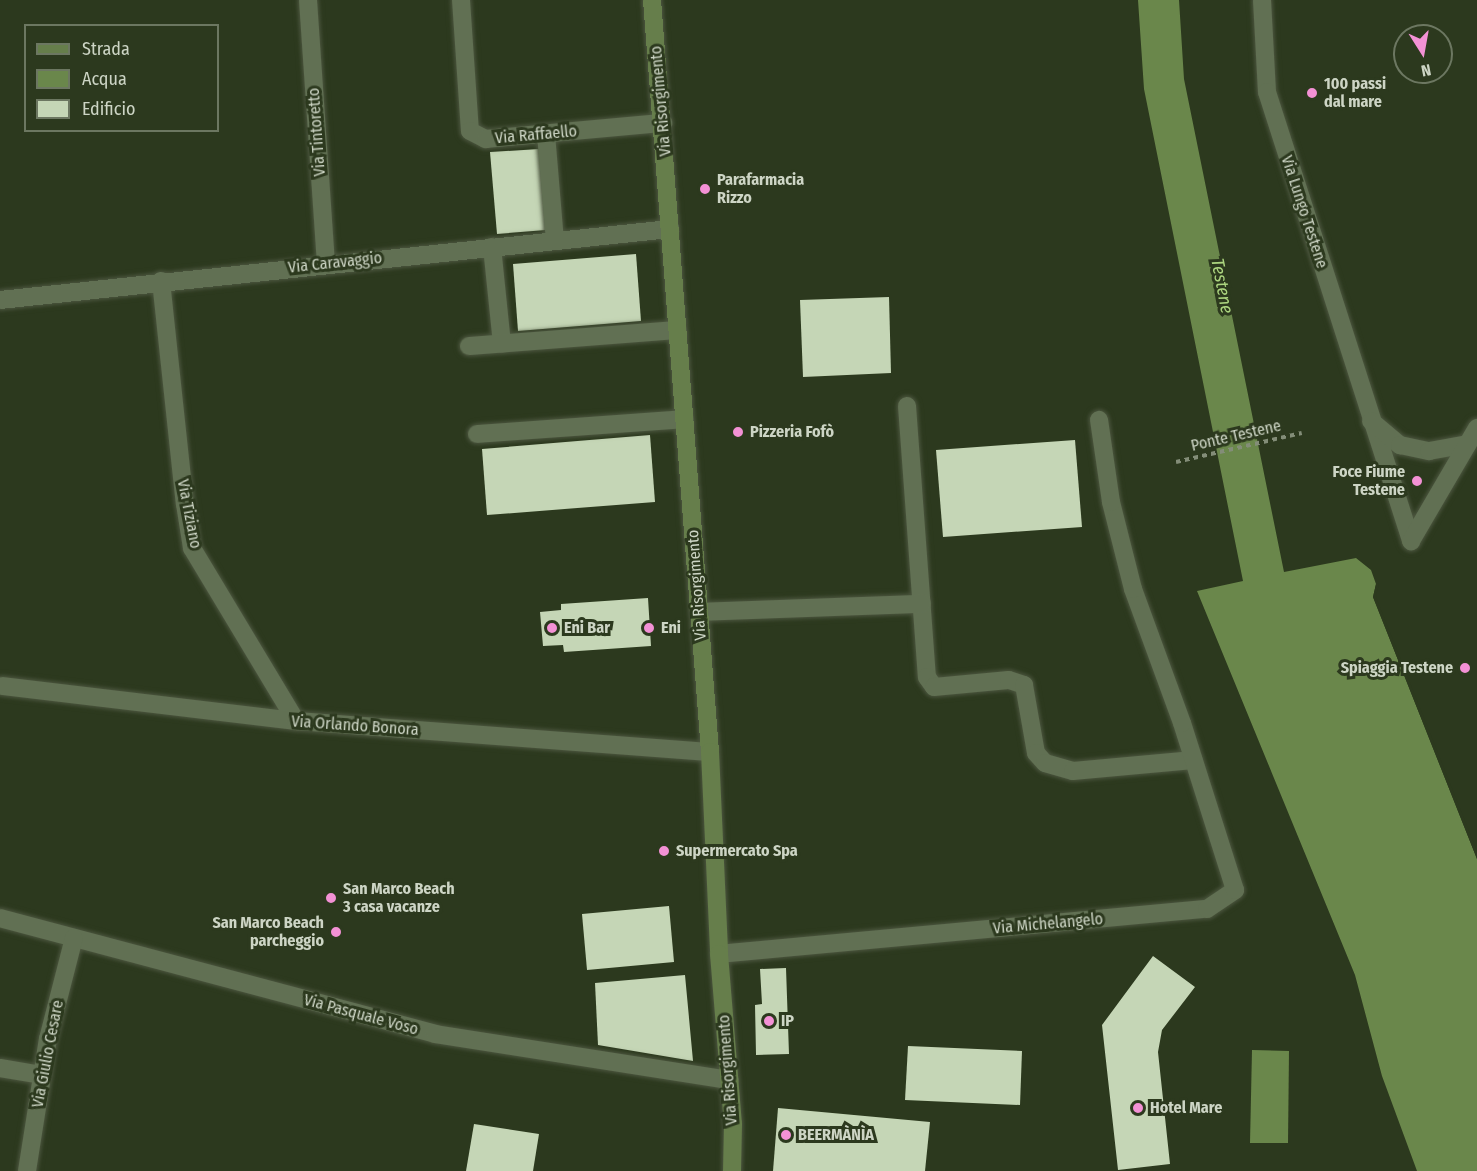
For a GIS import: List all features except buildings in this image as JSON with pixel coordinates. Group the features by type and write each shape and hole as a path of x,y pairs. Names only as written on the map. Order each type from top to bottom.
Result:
{"main road":[{"name":"Via Risorgimento","path":"652,0 710,752 719,954 733,1124 732,1171"}],"street":[{"name":"Via Tintoretto","path":"308,0 326,264"},
{"name":"Via Raffaello","path":"461,0 470,131 486,139 663,123"},
{"name":"Via Lungo Testene","path":"1262,0 1267,92 1370,420 1411,541 1467,444"},
{"path":"546,134 555,241"},
{"name":"Via Caravaggio","path":"0,300 161,281 670,229"},
{"path":"492,247 502,344"},
{"name":"Via Tiziano","path":"161,281 185,504 192,548 296,722"},
{"path":"469,346 677,330"},
{"path":"908,406 927,676 934,687 1009,680 1024,685 1036,753 1045,763 1073,771 1194,760"},
{"path":"477,434 684,419"},
{"name":"Via Michelangelo","path":"719,954 1207,909 1235,891 1194,760 1133,589 1111,502 1099,420"},
{"path":"1370,420 1400,445 1429,451 1467,444 1477,428"},
{"path":"699,612 922,604"},
{"name":"Via Orlando Bonora","path":"1,688 296,722 710,752"},
{"name":"Via Pasquale Voso","path":"0,918 435,1034 729,1080"},
{"name":"Via Giulio Cesare","path":"27,1171 48,1039 74,938"},
{"path":"0,1068 42,1075"}],"path":[{"name":"Ponte Testene","path":"1176,462 1302,433"}],"water":[{"name":"Testene","path":"1138,0 1179,0 1184,79 1284,572 1356,558 1371,570 1376,584 1373,597 1477,859 1477,1171 1417,1171 1382,1076 1355,975 1197,591 1243,581 1144,89"},
{"path":"1252,1050 1289,1051 1288,1143 1250,1143"}],"pier":[{"path":"1379,583 1376,597 1477,851 1477,859 1373,597 1376,584"}],"place":[{"name":"100 passi dal mare","path":"1312,93"},
{"name":"Parafarmacia Rizzo","path":"705,189"},
{"name":"Pizzeria Fofò","path":"738,432"},
{"name":"Foce Fiume Testene","path":"1417,481"},
{"name":"Eni Bar","path":"552,628"},
{"name":"Eni","path":"649,628"},
{"name":"Spiaggia Testene","path":"1465,668"},
{"name":"Supermercato Spa","path":"664,851"},
{"name":"San Marco Beach 3 casa vacanze","path":"331,898"},
{"name":"San Marco Beach parcheggio","path":"336,932"},
{"name":"IP","path":"769,1021"},
{"name":"Hotel Mare","path":"1138,1108"},
{"name":"BEERMÀNÌA","path":"786,1135"}]}
